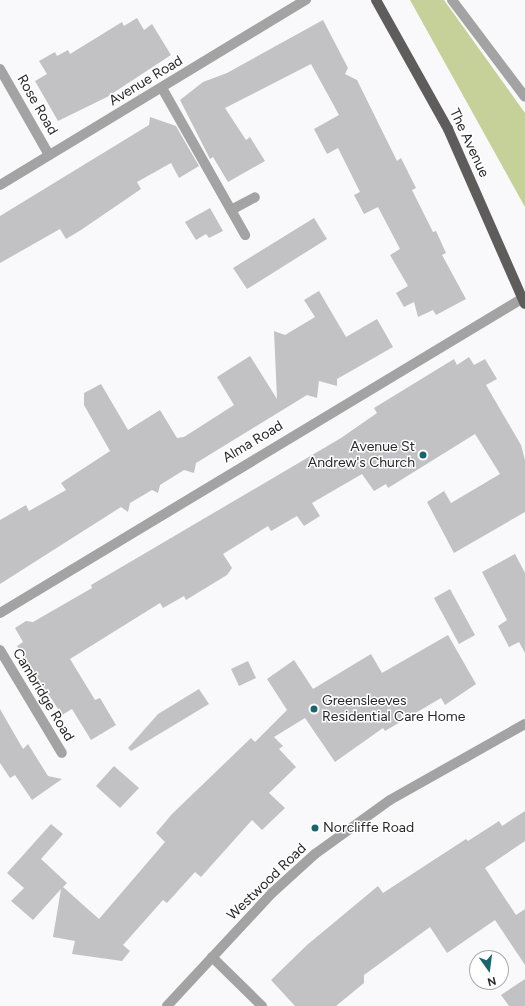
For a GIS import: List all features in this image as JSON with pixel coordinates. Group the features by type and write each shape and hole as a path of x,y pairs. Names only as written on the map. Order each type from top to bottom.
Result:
{"main road":[{"name":"The Avenue","path":"376,0 448,129 524,301"}],"street":[{"name":"Avenue Road","path":"0,185 306,0"},
{"path":"452,0 525,96"},
{"name":"Rose Road","path":"0,69 49,155"},
{"path":"162,88 245,235"},
{"path":"231,210 255,198"},
{"name":"Alma Road","path":"0,613 524,301"},
{"name":"Cambridge Road","path":"0,650 62,753"},
{"name":"Westwood Road","path":"167,1006 272,893 348,829 418,783 525,724"},
{"path":"212,957 262,1006"}],"green space":[{"path":"410,0 444,0 525,113 525,207"}],"building":[{"path":"137,18 144,30 152,24 171,55 107,97 58,121 35,81 47,74 39,61 55,52 57,56 68,50 70,54 122,22 124,26"},
{"path":"323,20 348,68 345,74 357,80 397,161 401,158 416,188 412,190 433,232 436,231 446,253 442,255 466,299 436,315 433,310 418,317 414,302 404,307 396,293 408,286 390,255 400,249 378,207 364,214 354,195 360,192 338,148 327,154 314,129 339,115 311,64 225,108 246,140 250,137 265,161 228,182 213,157 210,159 180,100 203,82 227,73"},
{"path":"150,117 176,126 199,166 179,178 171,163 137,182 141,189 66,239 60,229 0,263 0,216 149,125"},
{"path":"210,208 223,231 209,238 206,234 196,240 185,222"},
{"path":"314,218 327,239 247,289 233,268"},
{"path":"319,291 346,337 377,319 393,347 337,379 337,386 319,381 317,398 307,395 196,463 194,473 184,470 160,485 158,493 152,490 130,503 128,512 121,507 0,584 0,520 26,505 29,511 66,490 61,483 110,451 84,405 84,393 101,384 128,430 160,410 177,438 184,437 234,405 217,377 250,356 277,399 274,331 285,335 315,317 304,300"},
{"path":"469,357 474,365 485,359 497,379 486,385 521,445 525,460 525,512 454,553 427,502 444,491 451,503 500,474 475,434 388,488 386,484 374,491 362,474 312,503 320,516 304,526 297,516 271,531 268,526 223,554 232,568 227,575 186,600 184,596 163,608 160,603 70,659 95,700 100,698 116,725 91,740 72,709 62,715 17,646 23,642 15,628 26,621 33,622 92,588 91,585 341,438 377,413 374,408 454,359 457,365"},
{"path":"515,554 525,573 525,653 519,642 509,647 498,626 507,620 482,572"},
{"path":"450,589 475,635 459,644 434,598"},
{"path":"448,635 476,684 445,705 441,698 385,731 383,728 335,762 305,718 274,737 283,746 279,749 296,767 269,793 285,808 262,830 252,820 201,877 195,872 167,903 163,900 123,945 130,951 122,961 72,954 75,941 53,937 61,889 33,920 11,901 24,888 7,873 51,824 63,834 41,859 67,883 63,887 99,919 165,842 156,833 172,814 251,738 255,742 287,710 267,679 294,660 313,689 371,654 382,673"},
{"path":"248,661 256,678 239,686 231,669"},
{"path":"199,689 209,704 131,751 128,748 158,714"},
{"path":"0,709 23,749 28,744 48,776 62,779 32,800 15,775 10,778 0,763"},
{"path":"114,766 139,788 120,808 96,786"},
{"path":"525,811 525,841 485,868 516,915 525,909 525,965 495,920 447,953 430,927 364,975 364,983 336,1006 295,1006 271,980 307,945 378,886 383,893 466,839 468,841 499,821 502,826"},
{"path":"525,979 525,1006 509,1006 501,995"}],"place":[{"name":"Avenue St Andrew's Church","path":"423,455"},
{"name":"Greensleeves Residential Care Home","path":"314,709"},
{"name":"Norcliffe Road","path":"315,828"}]}
